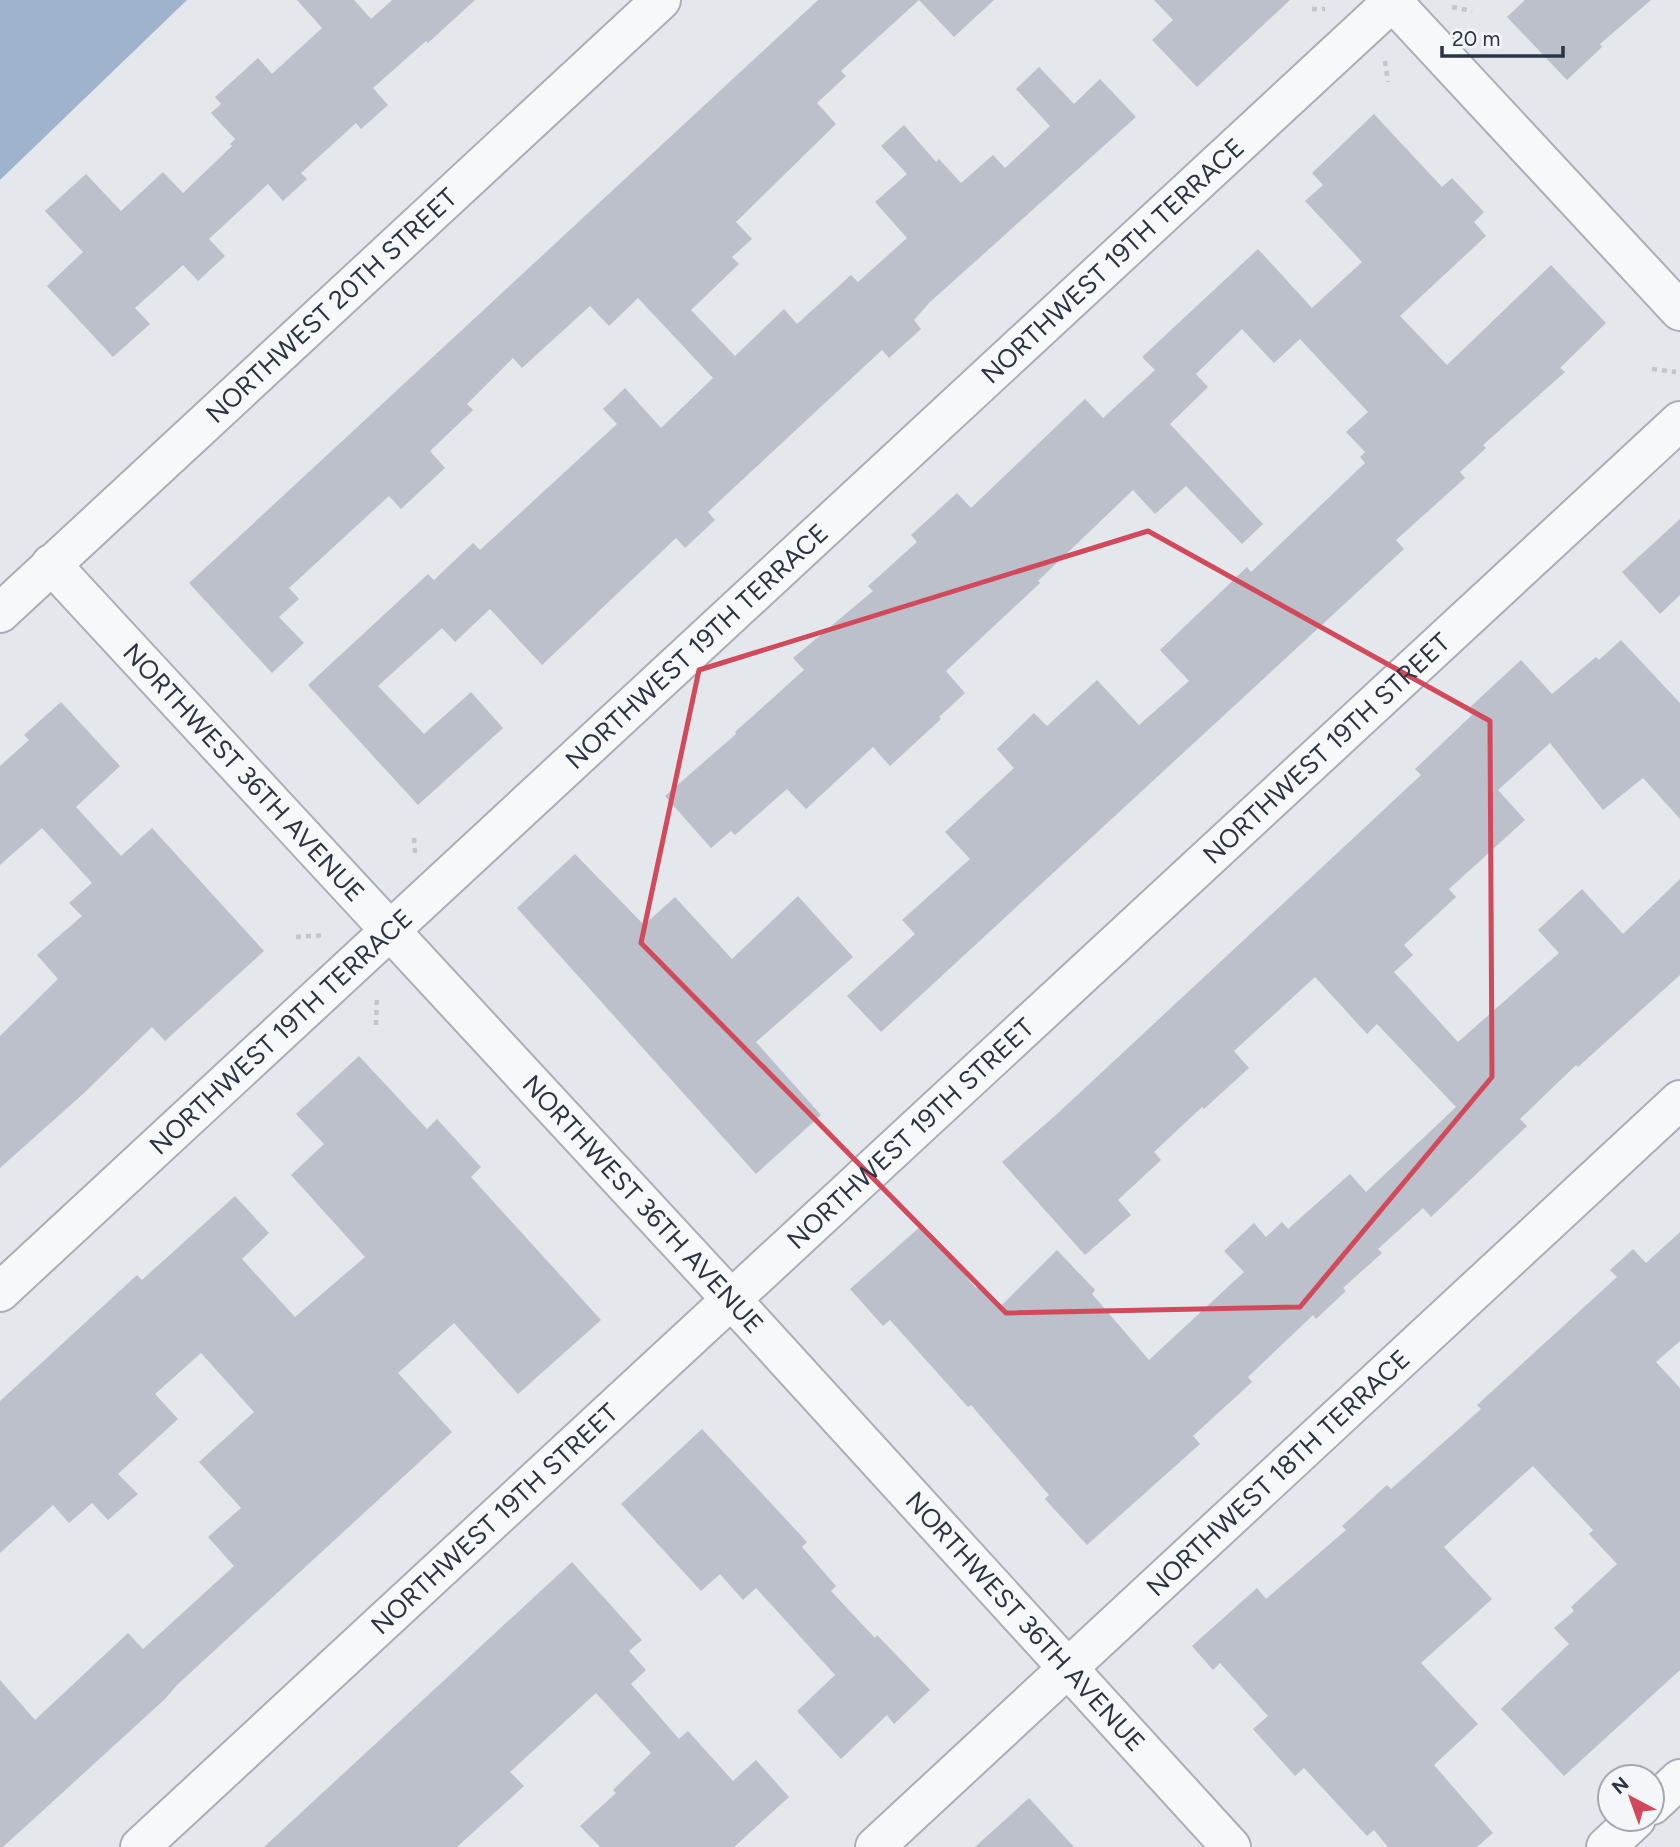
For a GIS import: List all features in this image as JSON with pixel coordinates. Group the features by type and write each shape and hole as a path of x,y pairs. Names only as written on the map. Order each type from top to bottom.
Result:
{"street":[{"name":"NORTHWEST 20TH STREET","path":"0,613 661,0"},
{"path":"1393,0 1680,311"},
{"name":"NORTHWEST 19TH TERRACE","path":"0,1292 1393,0"},
{"name":"NORTHWEST 19TH STREET","path":"139,1847 1680,421"},
{"name":"NORTHWEST 36TH AVENUE","path":"51,564 731,1299 1231,1847"},
{"name":"NORTHWEST 18TH TERRACE","path":"875,1847 1680,1100"},
{"path":"1666,1792 1680,1779"},
{"path":"1606,1847 1621,1833"}],"path":[{"path":"1444,5 1472,11"},
{"path":"1385,57 1388,82"},
{"path":"1652,369 1676,372"},
{"path":"296,937 327,935"},
{"path":"376,1025 377,990"}],"highlighted area":[{"path":"1148,531 1490,721 1492,1077 1300,1307 1006,1313 641,943 699,670"}],"water":[{"path":"0,0 187,0 0,180"}],"building":[{"path":"297,0 354,0 371,19 392,0 475,0 373,88 388,105 361,129 356,123 301,173 307,179 283,201 268,184 209,239 225,256 198,281 183,265 135,308 150,324 113,357 47,286 83,252 45,211 86,174 121,211 163,172 183,193 232,146 230,144 235,139 211,113 221,104 215,97 258,58 272,74 322,28"},
{"path":"818,0 919,0 841,71 846,76 817,103 836,124 736,222 752,239 732,257 739,264 691,310 735,356 784,309 797,324 851,275 858,282 907,238 875,202 907,174 881,146 904,125 936,162 939,159 961,183 993,155 1005,168 1050,126 1016,89 1039,67 1074,104 1100,79 1136,117 929,303 914,320 921,329 889,358 882,350 708,512 715,520 685,548 676,538 542,665 490,609 455,642 442,628 378,686 424,734 471,692 503,728 418,805 308,685 428,574 434,580 473,543 480,550 617,424 603,409 625,388 661,428 713,378 638,298 609,326 590,306 522,368 513,358 467,404 473,410 430,451 445,468 401,509 389,496 289,588 299,599 279,617 304,643 272,673 189,583"},
{"path":"919,0 994,0 954,37"},
{"path":"1154,0 1290,0 1197,87 1152,40 1173,20"},
{"path":"1525,0 1651,0 1600,44 1602,47 1567,80 1507,17"},
{"path":"1374,114 1442,187 1452,178 1484,212 1474,222 1486,236 1400,316 1447,365 1551,265 1606,323 1560,368 1565,372 1483,445 1486,448 1460,472 1465,478 1396,540 1404,549 881,1032 847,996 915,934 902,920 970,859 945,832 1014,768 997,749 1034,713 1047,726 1097,680 1139,725 1189,681 1160,650 1247,567 1251,572 1365,463 1360,457 1365,452 1346,432 1368,412 1300,339 1274,363 1242,329 1196,374 1208,387 1170,424 1263,524 1242,544 1186,486 1155,514 1133,490 1038,581 1040,583 946,671 965,693 890,766 873,747 806,809 787,789 735,835 731,831 711,848 665,796 804,670 793,658 873,591 868,586 917,542 911,535 957,493 971,508 1085,399 1103,418 1155,370 1142,357 1258,249 1312,308 1362,262 1305,201 1323,185 1312,173"},
{"path":"1680,519 1680,595 1660,614 1622,572"},
{"path":"1621,640 1680,703 1680,819 1643,778 1603,810 1550,743 1498,790 1525,820 1449,889 1456,897 1404,945 1413,955 1394,972 1458,1042 1559,953 1538,930 1582,889 1623,934 1680,879 1680,975 1578,1067 1576,1065 1520,1119 1527,1126 1431,1217 1423,1208 1378,1249 1382,1253 1343,1288 1346,1291 1316,1319 1313,1315 1248,1377 1252,1382 1193,1436 1200,1444 1087,1545 1045,1499 1049,1495 971,1405 968,1407 890,1320 883,1326 850,1289 922,1225 976,1288 980,1285 1000,1307 1057,1250 1095,1290 1092,1294 1149,1360 1244,1272 1224,1251 1254,1223 1266,1237 1282,1222 1288,1229 1350,1174 1366,1192 1456,1107 1377,1024 1367,1034 1315,977 1234,1051 1249,1068 1154,1152 1161,1160 1118,1200 1131,1215 1085,1255 1002,1162 1421,775 1415,769 1472,715 1467,710 1521,660 1552,694 1596,657 1599,660"},
{"path":"61,702 120,766 76,807 121,856 152,828 264,951 165,1041 152,1027 83,1094 0,1168 0,1036 58,979 37,955 82,916 69,903 92,883 42,828 0,865 0,766 29,740 24,735"},
{"path":"575,854 644,925 675,897 732,959 798,896 853,957 756,1042 821,1115 756,1174 517,908"},
{"path":"359,1056 427,1129 437,1119 481,1167 471,1177 601,1320 518,1394 454,1323 398,1373 452,1432 165,1699 0,1847 0,1680 35,1720 128,1633 143,1649 234,1566 208,1537 241,1508 199,1462 254,1412 201,1353 155,1394 178,1419 118,1474 138,1494 108,1520 92,1503 69,1523 53,1505 0,1553 0,1401 137,1275 142,1280 235,1196 269,1233 242,1259 295,1317 365,1257 291,1175 324,1144 296,1114"},
{"path":"1680,1232 1680,1341 1656,1362 1680,1388 1680,1670 1564,1776 1501,1709 1569,1644 1554,1628 1574,1611 1571,1607 1617,1564 1589,1534 1593,1530 1533,1466 1444,1547 1492,1599 1421,1663 1478,1724 1434,1765 1493,1833 1477,1847 1388,1847 1374,1830 1367,1836 1304,1768 1295,1776 1253,1729 1268,1716 1220,1663 1213,1670 1192,1646 1257,1588 1266,1599 1346,1530 1342,1526 1387,1485 1391,1489 1481,1409 1477,1405 1617,1277 1610,1270 1633,1249 1646,1263"},
{"path":"702,1429 807,1542 802,1547 836,1586 831,1591 875,1638 877,1635 930,1690 894,1724 887,1715 841,1759 797,1711 835,1675 756,1588 743,1600 720,1574 701,1591 621,1504"},
{"path":"572,1562 642,1640 629,1651 646,1670 631,1684 679,1739 688,1731 733,1781 756,1760 789,1797 734,1847 600,1847 580,1826 616,1793 613,1790 651,1753 596,1693 510,1772 524,1786 457,1847 264,1847"},
{"path":"1029,1798 1074,1847 975,1847"}]}
